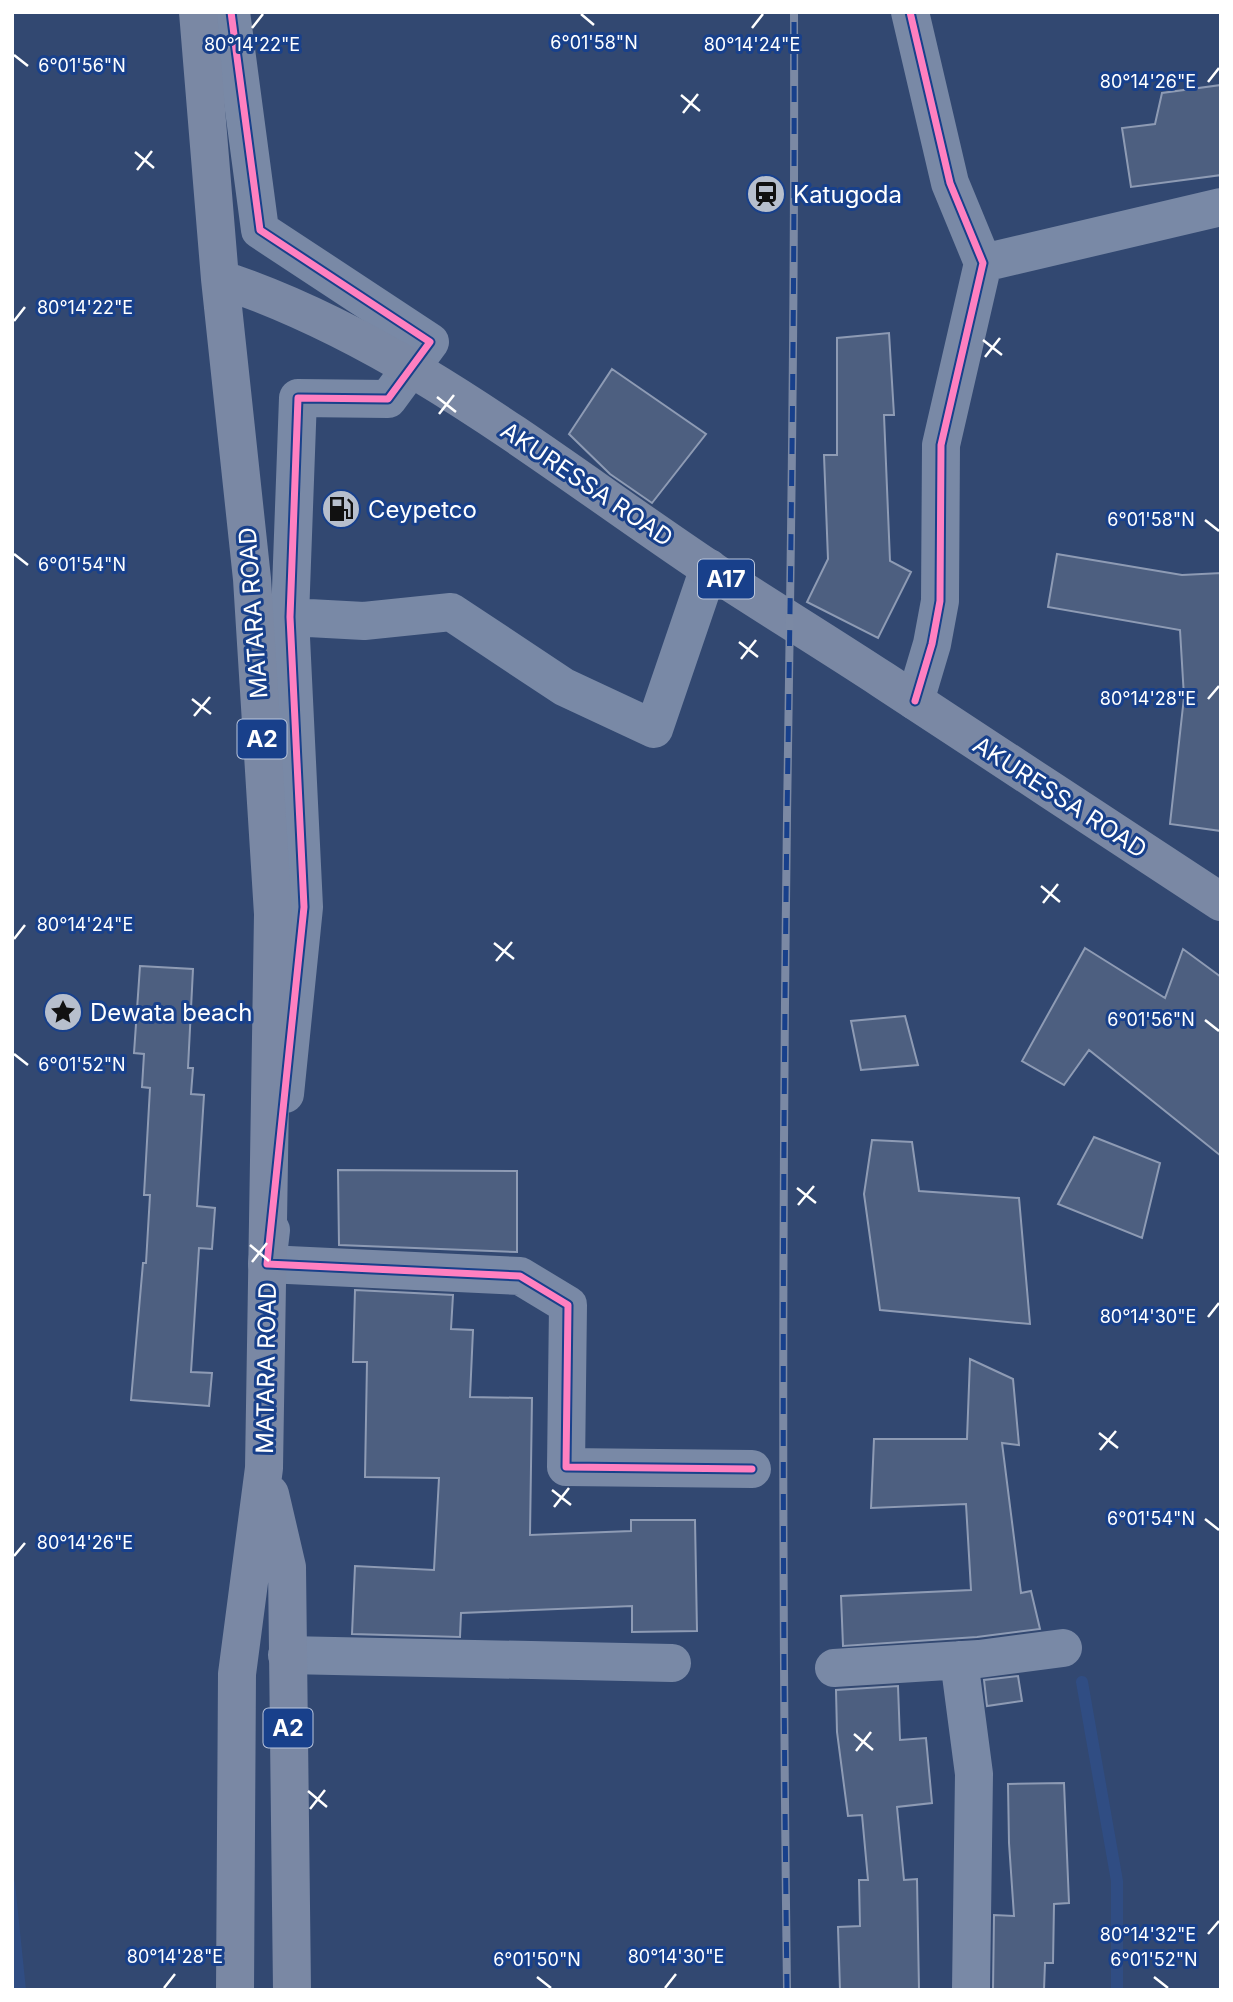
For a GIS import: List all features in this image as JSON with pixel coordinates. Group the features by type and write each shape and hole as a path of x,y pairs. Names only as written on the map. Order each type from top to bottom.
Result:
{"highway":[{"name":"MATARA ROAD","path":"198,12 220,279 252,579 273,914 264,1468 237,1674 235,1990"},
{"name":"AKURESSA ROAD","path":"220,279 269,295 310,314 411,368 553,459 709,568 1221,902"},
{"name":"MATARA ROAD","path":"264,1468 287,1567 292,1990"}],"street":[{"path":"231,12 260,230 430,342 388,399 298,397 290,617 304,907 267,1264 520,1276 568,1305 566,1467 752,1469"},
{"path":"910,12 950,183 983,263 941,445 940,601 932,644 915,701"},
{"path":"983,263 1221,206"},
{"path":"290,617 364,621 451,612 565,687 654,729 709,568"},
{"path":"834,1668 959,1660 1063,1648"},
{"path":"287,1655 672,1663"},
{"path":"959,1660 974,1774 971,1990"}],"water":[{"path":"12,1871 15,1883 26,1990 12,1990"}],"building":[{"path":"1221,85 1221,175 1131,187 1122,128 1155,124 1162,93"},
{"path":"889,333 894,415 884,415 890,561 911,572 878,638 807,602 828,559 824,455 837,455 837,338"},
{"path":"612,369 706,434 652,503 610,474 569,434"},
{"path":"1057,554 1182,575 1221,573 1221,831 1170,824 1184,697 1180,630 1048,607"},
{"path":"1085,948 1165,998 1183,949 1221,977 1221,1156 1089,1050 1064,1085 1022,1061"},
{"path":"140,966 193,969 188,1068 193,1068 191,1094 204,1095 197,1206 215,1208 212,1249 199,1248 191,1372 212,1373 209,1406 131,1400 143,1263 146,1263 150,1195 144,1195 150,1088 142,1087 144,1054 134,1053"},
{"path":"905,1016 918,1065 861,1070 851,1021"},
{"path":"1094,1137 1160,1163 1142,1238 1058,1204"},
{"path":"872,1140 912,1142 919,1191 1019,1198 1030,1324 880,1310 864,1194"},
{"path":"338,1170 517,1171 517,1252 339,1245"},
{"path":"355,1290 453,1295 451,1329 473,1330 470,1397 532,1398 530,1535 631,1531 631,1520 695,1520 697,1631 632,1632 632,1606 461,1613 460,1637 352,1634 355,1566 434,1570 439,1478 365,1477 367,1362 353,1362"},
{"path":"970,1359 1013,1379 1019,1445 1002,1443 1021,1593 1031,1591 1040,1629 977,1637 843,1646 841,1596 971,1590 966,1504 871,1508 874,1439 967,1439"},
{"path":"1018,1676 1022,1701 987,1706 984,1680"},
{"path":"898,1686 900,1740 926,1738 932,1803 897,1807 904,1880 917,1879 919,1990 840,1990 838,1927 860,1926 859,1880 868,1880 862,1815 848,1816 837,1732 836,1690"},
{"path":"1064,1783 1069,1903 1054,1904 1053,1963 1045,1963 1044,1990 993,1990 994,1915 1014,1916 1008,1784"}],"waterway":[{"path":"1082,1682 1117,1881 1117,1990"}],"railway":[{"path":"787,1990 783,1257 794,12"}],"cycle path":[{"path":"231,12 260,230 430,342 388,399 298,398 290,617 304,907 267,1264 520,1276 568,1305 566,1467 752,1469"},
{"path":"910,12 950,183 983,263 941,445 940,601 932,644 915,701"}],"place":[{"name":"Katugoda","path":"766,194"},
{"name":"Ceypetco","path":"341,509"},
{"name":"Dewata beach","path":"63,1012"}]}
